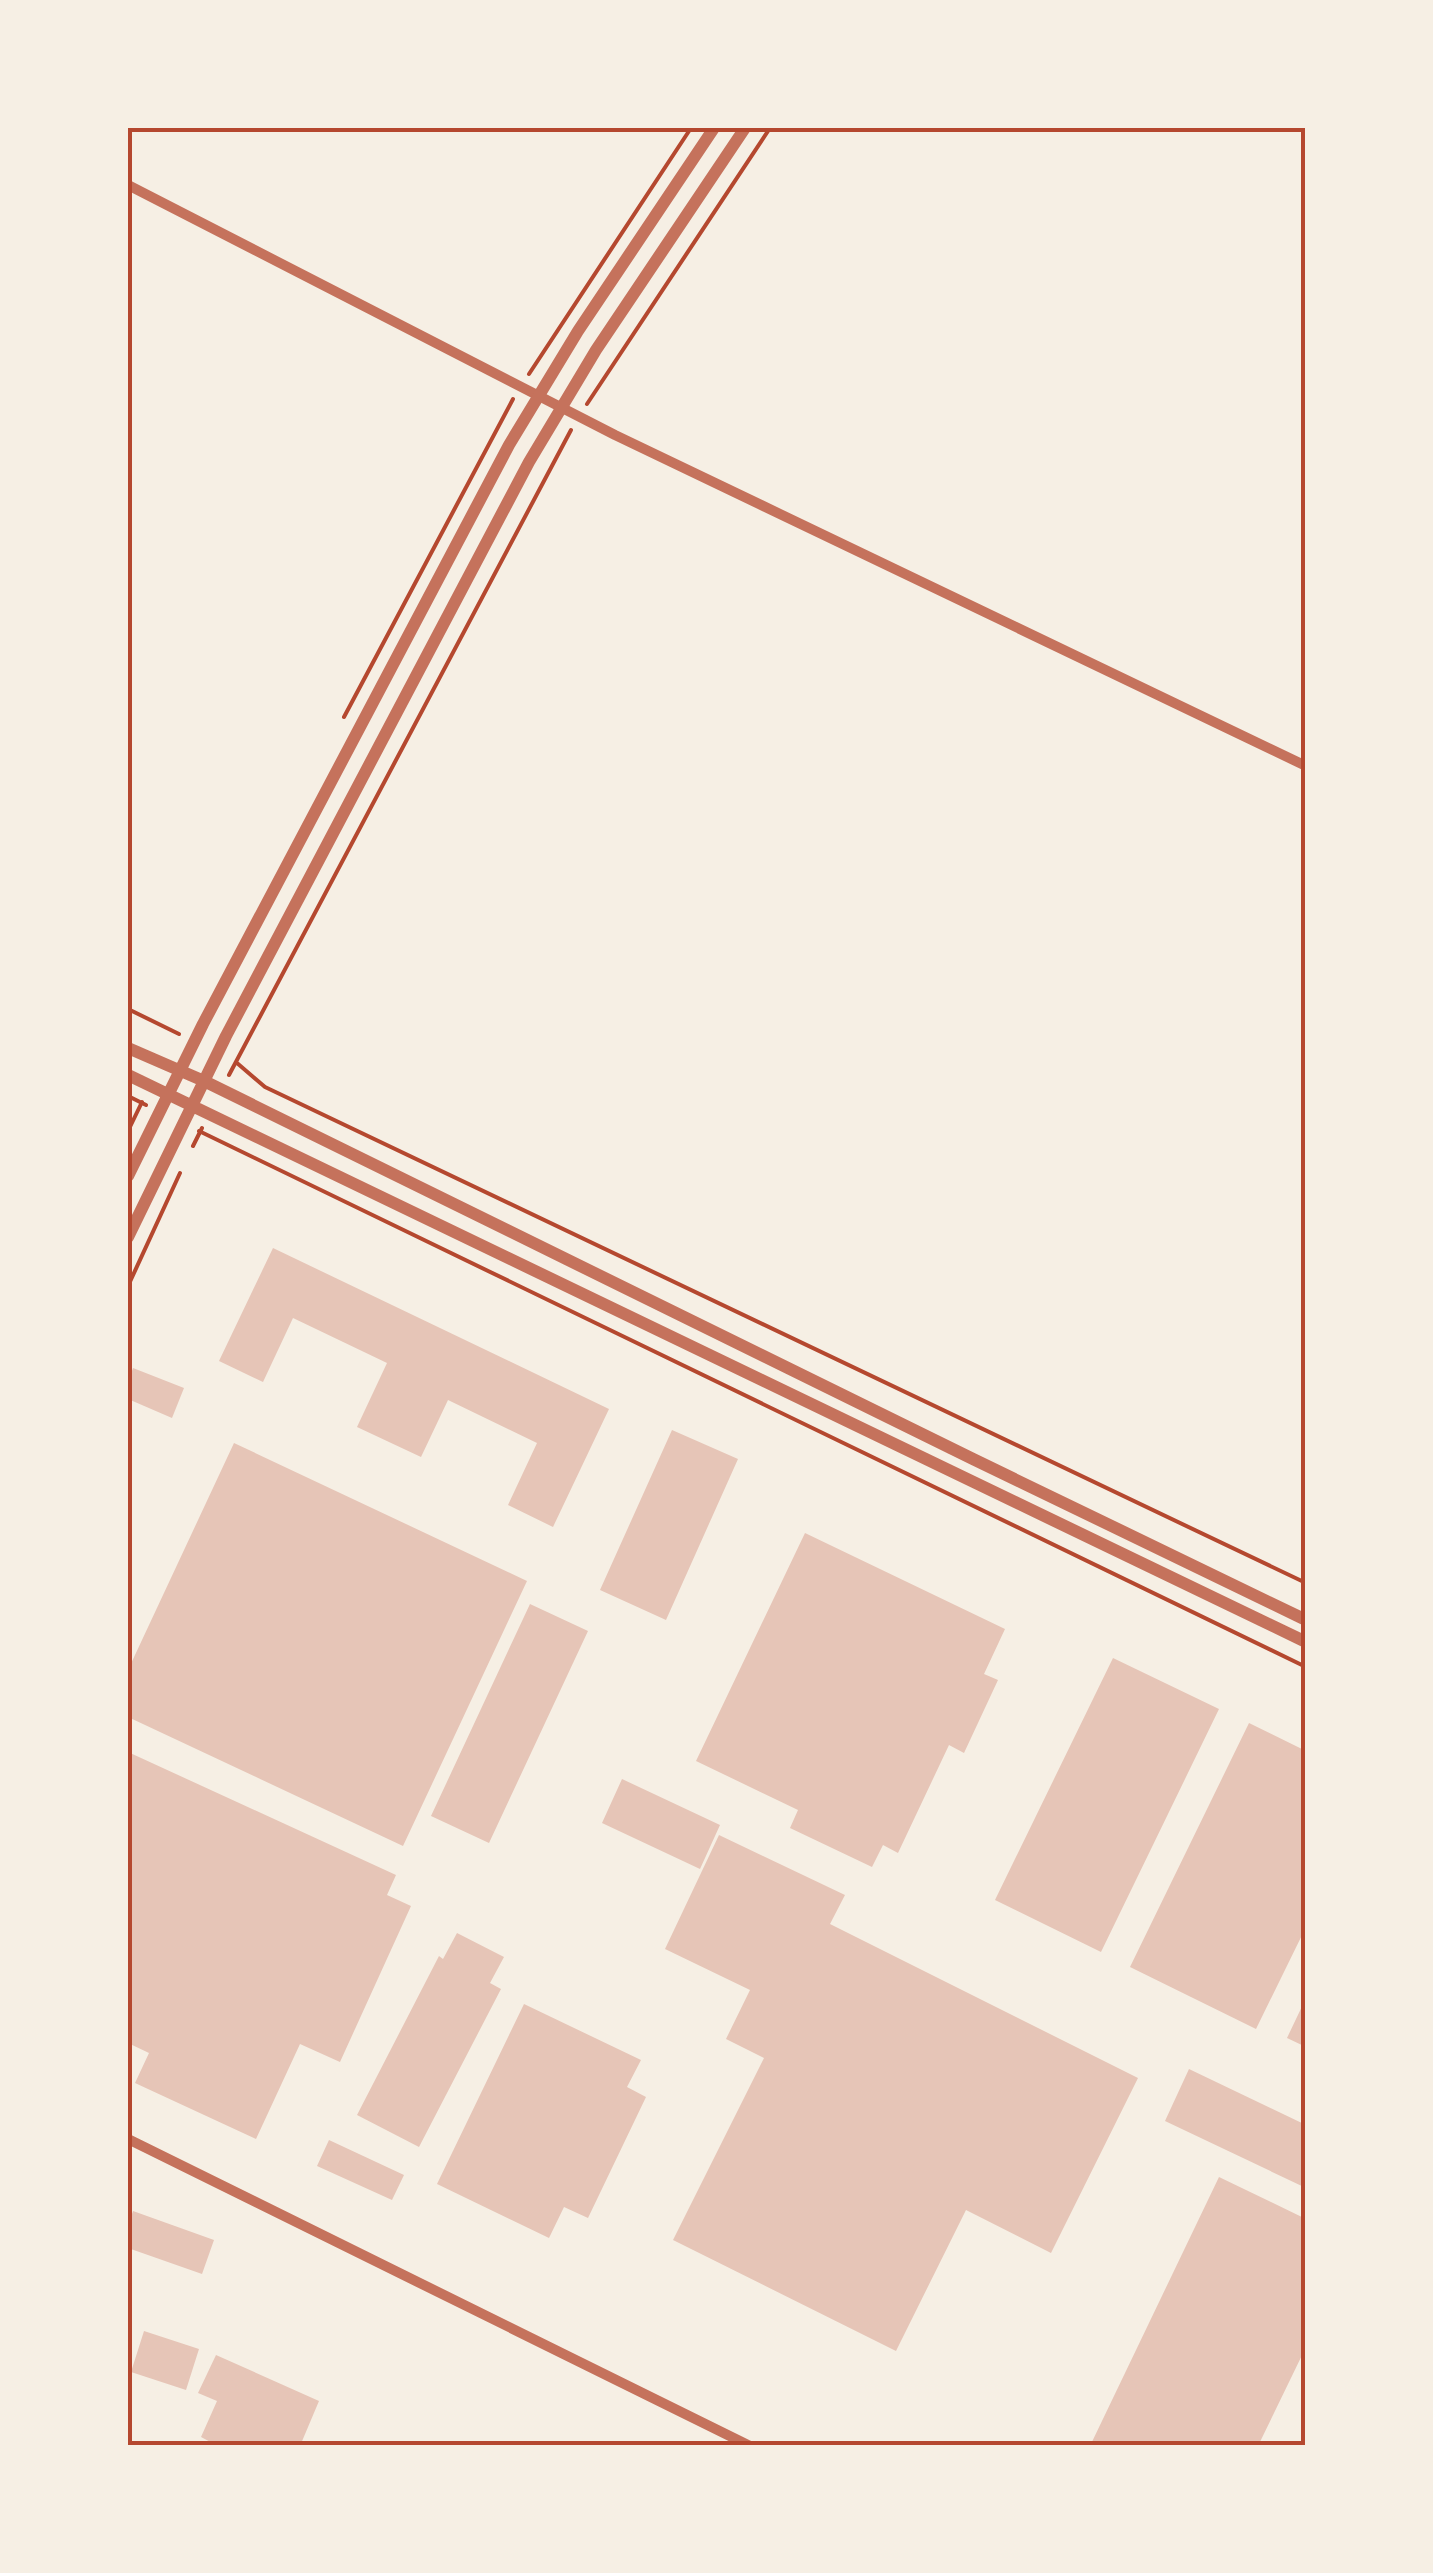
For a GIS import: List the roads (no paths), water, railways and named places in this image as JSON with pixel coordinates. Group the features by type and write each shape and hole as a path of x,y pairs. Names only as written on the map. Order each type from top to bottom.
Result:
{"street":[{"path":"128,1176 194,1042 509,445 578,331 714,128"},
{"path":"128,1237 218,1053 529,462 560,407 745,128"},
{"path":"128,185 579,417 1306,766"},
{"path":"128,1048 204,1081 1306,1620"},
{"path":"128,1075 1306,1642"},
{"path":"128,2139 750,2446"}]}
